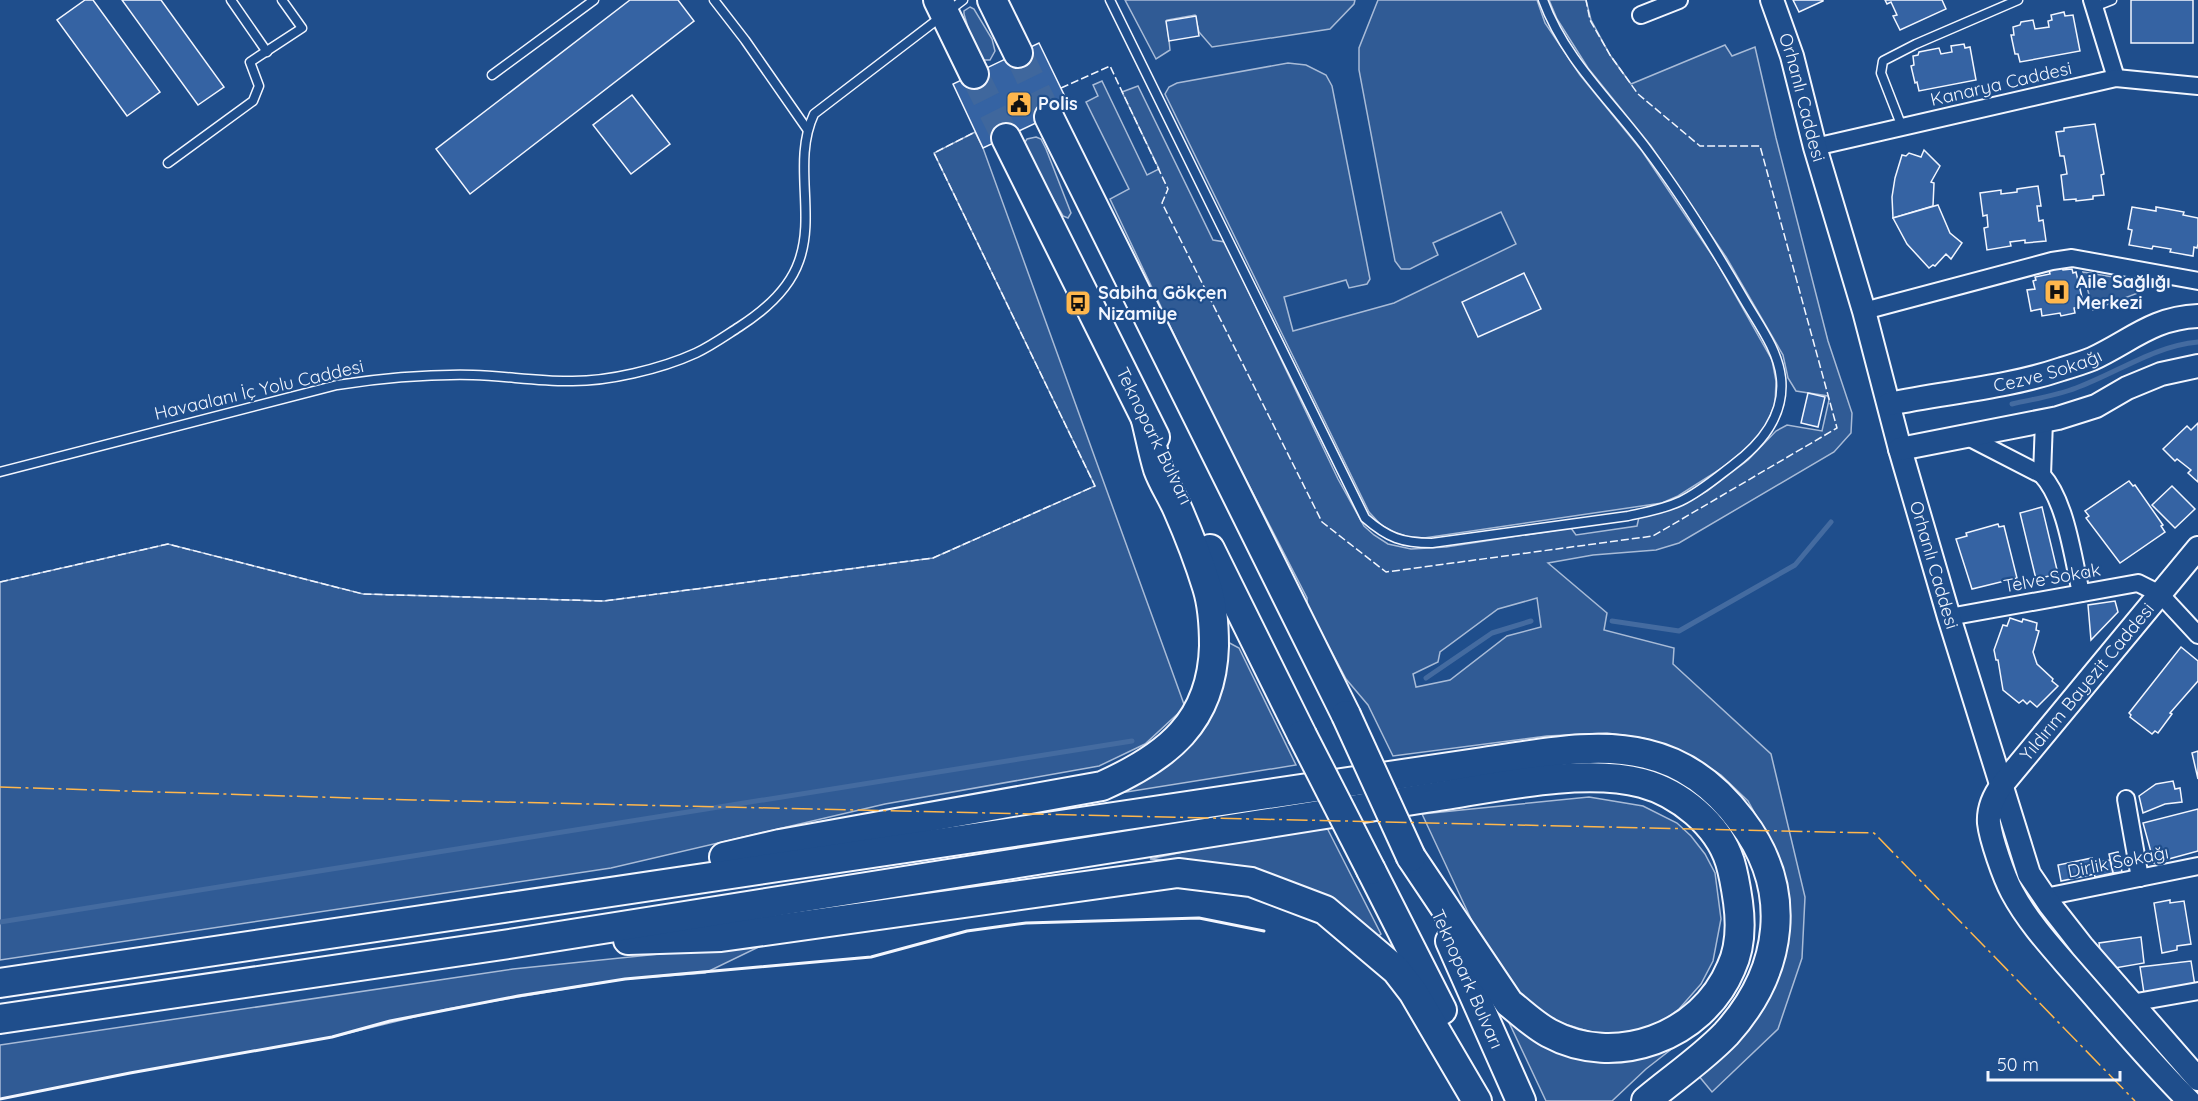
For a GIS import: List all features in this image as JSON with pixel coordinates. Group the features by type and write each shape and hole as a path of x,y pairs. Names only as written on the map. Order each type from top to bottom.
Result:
{"highway":[{"path":"992,0 1018,53"},
{"path":"949,5 974,74"},
{"path":"0,1019 508,944 1426,798 1540,781 1596,778 1641,783 1660,790 1693,810 1721,843 1729,860 1738,905 1739,945 1724,984 1710,1003 1692,1020 1656,1040 1638,1046 1593,1048 1549,1033 1509,1003 1411,857 1346,715 1049,117"},
{"name":"Teknopark Bulvarı","path":"1006,138 1302,735 1449,1021 1485,1101"},
{"path":"483,910 780,844 1102,786 1137,770 1162,752 1183,733 1206,695 1213,657 1214,633 1208,589 1189,537 1158,470 1146,420"},
{"path":"0,983 1558,752 1589,750 1644,753 1682,767 1709,786 1736,813 1749,830 1767,865 1774,885 1777,912 1774,944 1767,966 1741,1014 1726,1034 1701,1057 1646,1101"},
{"name":"Teknopark Bulvarı","path":"1411,857 1473,990 1521,1101"},
{"path":"508,944 721,937 1178,873 1251,882 1325,910 1396,970 1413,992 1477,1101"}],"street":[{"path":"1641,15 1679,0"},
{"name":"Orhanlı Caddesi","path":"1772,0 1792,56 1815,147 1864,311 1900,449 1949,617 2029,874 2082,946 2198,1079"},
{"path":"2093,4 2116,78"},
{"name":"Kanarya Caddesi","path":"1815,147 2116,78 2198,86"},
{"path":"1864,311 2052,261 2072,258 2198,281"},
{"name":"Cezve Sokağı","path":"1889,404 1929,395 2000,385 2059,370 2093,358 2152,325 2184,316 2198,316"},
{"path":"1900,449 2044,421 2096,406 2127,388 2162,374 2198,366"},
{"path":"2042,475 2044,421"},
{"path":"1966,436 2042,475 2048,482 2056,496 2066,528 2081,593"},
{"name":"Yıldırım Bayezit Caddesi","path":"2189,1101 2154,1066 2059,955 2024,910 2011,891 1989,822 1993,797 2002,785 2198,548"},
{"name":"Telve Sokak","path":"1949,617 2138,583 2160,594"},
{"path":"2160,594 2198,635"},
{"path":"2126,799 2140,878"},
{"name":"Dirlik Sokağı","path":"2045,897 2198,866"},
{"path":"2131,1003 2198,991"}],"lane":[{"path":"231,0 267,52"},
{"path":"168,163 253,101 259,86 250,62 302,28 282,0"},
{"path":"492,75 594,0"},
{"path":"714,0 807,129"},
{"path":"1110,0 1365,518 1380,531 1393,538 1410,543 1432,543 1657,510 1680,501 1705,486 1745,456 1769,430 1777,415 1781,380 1777,357 1721,260 1647,149 1584,72 1551,23 1543,0"},
{"path":"1902,127 1881,73 1883,61 1916,44 2018,0"},
{"path":"2093,4 2112,0"},
{"path":"807,129 814,114 949,5"},
{"name":"Havaalanı İç Yolu Caddesi","path":"0,472 338,385 420,375 475,375 537,381 572,381 638,371 696,353 722,339 765,309 784,288 795,271 803,244 803,176 807,129"}],"shaded area":[{"path":"1125,0 1355,0 1354,4 1330,29 1212,47 1199,32 1195,15 1167,20 1170,50 1156,59"},
{"path":"1378,0 1537,0 1545,23 1580,75 1642,151 1716,261 1772,360 1776,381 1775,404 1765,428 1748,447 1719,470 1678,496 1662,503 1424,538 1409,537 1394,532 1381,525 1369,512 1165,94 1169,87 1177,83 1288,63 1306,65 1326,75 1332,86 1370,279 1367,284 1349,288 1346,280 1284,297 1293,331 1394,303 1516,244 1501,212 1433,243 1438,255 1410,269 1401,269 1395,261 1359,70 1359,48"},
{"path":"1549,0 1586,0 1591,20 1610,55 1631,84 1725,45 1732,56 1755,47 1828,341 1852,413 1851,433 1834,452 1679,543 1656,550 1593,555 1548,563 1607,613 1604,630 1674,648 1673,664 1771,754 1805,897 1802,958 1778,1029 1712,1092 1698,1075 1759,1009 1772,845 1748,801 1721,775 1696,759 1667,745 1643,738 1607,733 1547,736 1393,756 1368,705 1346,679 1307,605 1307,598 1206,402 1110,199 1129,189 1086,102 1098,96 1093,85 1102,81 1147,175 1159,169 1122,92 1138,86 1213,240 1225,242 1338,479 1364,526 1374,535 1388,544 1411,549 1446,547 1571,528 1576,535 1637,526 1639,517 1684,504 1707,491 1748,460 1776,431 1787,425 1822,431 1829,400 1828,396 1796,391 1788,378 1783,355 1726,257 1651,146 1588,68 1557,19","holes":["1537,598 1541,627 1507,636 1450,680 1416,687 1413,674 1438,662 1440,652 1498,609"]},
{"path":"970,7 974,9 992,39 995,51 990,60 980,57 970,34 964,11"},
{"path":"975,132 983,148 1185,707 1145,744 1099,766 885,804 611,868 0,960 0,582 168,544 363,594 604,601 933,558 1095,486 934,153"},
{"path":"1036,137 1041,139 1046,149 1071,213 1068,218 1063,216 1025,151 1027,139"},
{"path":"2083,272 2143,282 2138,293 2093,310"},
{"path":"1224,640 1239,648 1296,765 1095,797 1144,778 1180,755 1212,711"},
{"path":"1589,797 1643,806 1677,823 1705,854 1715,873 1721,919 1713,961 1701,984 1679,1009 1664,1020 1643,1029 1618,1033 1594,1033 1555,1021 1539,1011 1518,991 1496,963 1478,934 1422,814"},
{"path":"1324,822 1381,934 1373,940 1228,865 1150,859"},
{"path":"767,943 705,973 625,979 447,1009 332,1037 0,1099 0,1045 513,969"},
{"path":"1505,1014 1539,1035 1687,1037 1646,1069 1612,1101 1546,1101"}],"building":[{"path":"85,0 93,0 160,92 127,116 57,20"},
{"path":"122,0 161,0 224,87 198,105"},
{"path":"630,0 678,0 694,21 470,194 436,149"},
{"path":"1793,0 1823,0 1823,1 1799,12"},
{"path":"1885,0 1942,0 1946,9 1900,30 1893,16 1897,15 1891,2 1887,4"},
{"path":"2131,0 2193,0 2193,43 2131,43"},
{"path":"2064,12 2065,16 2073,15 2080,51 2020,62 2018,54 2015,54 2011,35 2014,35 2013,27 2020,25 2021,22 2033,20 2035,29 2049,27 2048,21 2052,20 2051,15"},
{"path":"1196,16 1199,36 1169,41 1166,21"},
{"path":"1039,43 1070,107 983,148 953,84"},
{"path":"1964,44 1965,48 1970,47 1976,80 1919,91 1911,66 1914,65 1913,56 1918,55 1919,52 1939,48 1941,54 1952,52 1951,46"},
{"path":"632,95 670,144 631,174 593,125"},
{"path":"2095,124 2104,174 2101,175 2104,195 2093,196 2093,199 2064,200 2061,175 2067,174 2064,156 2060,156 2056,132 2064,131 2064,128"},
{"path":"1924,150 1940,166 1931,182 1934,183 1933,206 1893,218 1892,197 1902,155 1906,156 1909,153 1921,157"},
{"path":"2038,186 2041,206 2037,206 2039,221 2043,220 2046,241 2010,242 2011,246 1987,250 1984,228 1988,227 1987,215 1983,216 1980,193 2001,190 2001,194"},
{"path":"1938,205 1950,233 1962,243 1951,259 1946,254 1935,266 1929,268 1907,244 1893,218"},
{"path":"2132,207 2156,211 2156,207 2184,212 2183,215 2198,218 2198,244 2197,248 2194,247 2193,256 2170,252 2171,249 2153,246 2152,249 2129,245 2132,230 2128,229"},
{"path":"2062,267 2063,270 2072,269 2073,273 2076,272 2084,306 2074,308 2075,313 2061,316 2060,313 2042,316 2041,309 2031,311 2027,290 2035,289 2033,281 2036,280 2035,277 2050,274 2049,270"},
{"path":"1524,273 1541,309 1478,337 1462,302"},
{"path":"1808,393 1825,397 1818,427 1801,423"},
{"path":"2198,423 2198,482 2188,473 2191,470 2177,459 2175,461 2163,449 2187,426 2191,430"},
{"path":"2129,481 2133,486 2135,485 2163,525 2161,526 2165,532 2120,563 2086,518 2089,516 2085,511"},
{"path":"2172,486 2195,509 2175,528 2152,505"},
{"path":"2042,507 2058,574 2036,579 2020,513"},
{"path":"1998,524 1999,527 2004,526 2017,578 1972,589 1956,539 1967,536 1966,533"},
{"path":"2115,601 2118,612 2091,640 2088,605"},
{"path":"2010,618 2037,623 2036,630 2039,631 2033,652 2037,664 2058,686 2037,707 2030,701 2027,704 2023,700 2019,703 2003,690 1994,650 2003,625 2007,626"},
{"path":"2181,647 2198,661 2198,681 2170,713 2172,714 2158,733 2155,731 2152,734 2130,717 2129,713"},
{"path":"2198,751 2198,779 2192,753"},
{"path":"2173,781 2175,789 2180,788 2182,802 2165,804 2143,813 2139,796 2156,784"},
{"path":"2198,809 2198,851 2154,863 2143,823"},
{"path":"2118,852 2122,872 2113,873 2109,854"},
{"path":"2092,858 2095,874 2061,881 2058,865"},
{"path":"2110,860 2113,873 2095,877 2092,863"},
{"path":"2170,900 2170,903 2184,901 2191,944 2177,946 2177,950 2162,953 2154,903"},
{"path":"2141,937 2144,963 2109,969 2102,962 2099,943"},
{"path":"2191,961 2195,986 2144,993 2140,967"}],"waterway":[{"path":"2012,404 2068,391 2151,354 2198,342"},
{"path":"1612,621 1679,631 1795,565 1831,522"},
{"path":"1426,678 1492,633 1531,621"},
{"path":"0,922 1132,741"}],"tunnel":[{"path":"1018,53 1049,117"},
{"path":"974,74 1006,138"}],"fence":[{"path":"1061,88 1110,66 1168,189 1162,203 1322,522 1386,572 1653,536 1837,428 1760,146 1700,146 1638,94 1610,55 1590,20 1586,0"},
{"path":"0,582 168,544 363,594 604,601 933,558 1095,486 934,153 975,132"}],"wall":[{"path":"0,1099 332,1037 390,1021 518,996 625,979 871,957 967,931 1026,923 1199,918 1264,931"}],"power":[{"path":"0,787 414,800 1874,833 2135,1101"}],"place":[{"name":"Polis","path":"1019,104"},
{"name":"Aile Sağlığı Merkezi","path":"2057,292"},
{"name":"Sabiha Gökçen Nizamiye","path":"1078,303"}]}
